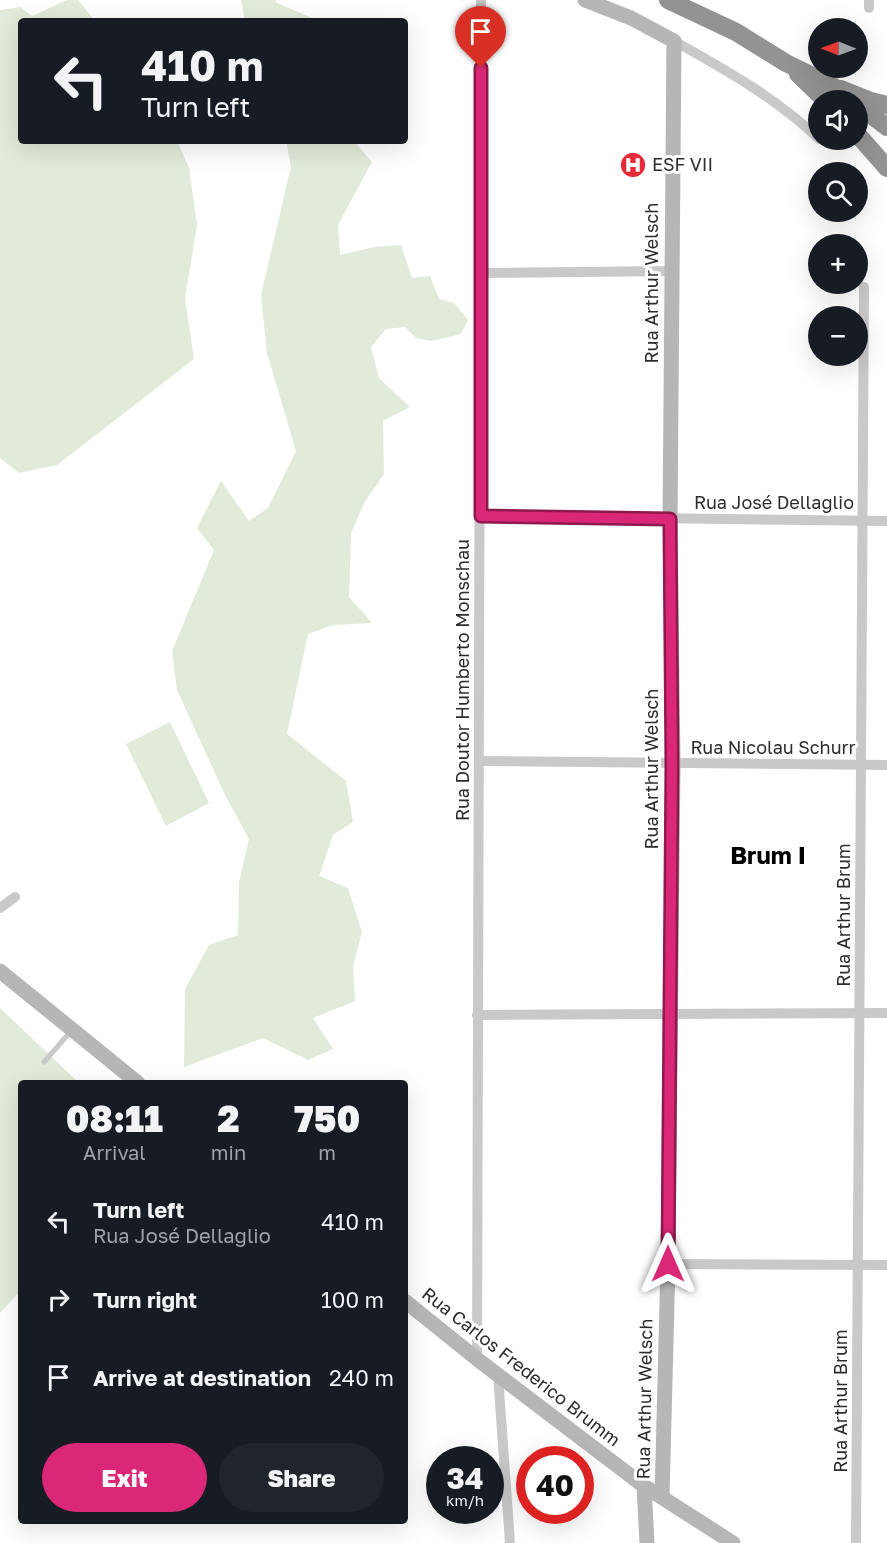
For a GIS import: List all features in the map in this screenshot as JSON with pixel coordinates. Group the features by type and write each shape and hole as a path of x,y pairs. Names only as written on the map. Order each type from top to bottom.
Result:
{"highway":[{"path":"668,0 736,32 824,90"},
{"path":"868,100 887,105"},
{"path":"868,113 887,127"},
{"path":"868,146 887,168"}],"street":[{"name":"Rua Doutor Humberto Monschau","path":"477,1359 481,0"},
{"path":"585,0 631,18 729,72 766,95 808,130"},
{"name":"Rua Arthur Welsch","path":"662,1497 668,1264 674,41"},
{"path":"480,273 672,271"},
{"name":"Rua Arthur Brum","path":"856,1543 864,294"},
{"name":"Rua José Dellaglio","path":"481,516 887,521"},
{"name":"Rua Nicolau Schurr","path":"479,761 887,765"},
{"path":"0,908 15,897"},
{"path":"0,971 134,1080"},
{"path":"477,1015 887,1013"},
{"path":"668,1264 887,1265"},
{"name":"Rua Carlos Frederico Brumm","path":"408,1303 644,1486 733,1543"},
{"path":"498,1375 510,1543"},
{"path":"644,1486 647,1543"}],"lane":[{"path":"44,1062 72,1029"}],"green space":[{"path":"67,0 78,0 93,18 18,18 18,144 178,144 189,168 197,225 185,298 194,359 57,465 19,473 0,458 0,10 20,7 32,16"},
{"path":"241,0 277,0 275,2 312,18 244,18"},
{"path":"287,144 357,144 372,162 338,225 340,255 374,247 401,245 412,278 430,276 439,299 454,303 468,320 461,334 432,341 416,338 405,327 386,329 371,347 379,378 410,407 383,421 384,474 364,503 351,534 349,597 372,623 333,625 308,634 287,734 346,781 353,822 333,835 319,876 348,888 362,932 353,966 355,1001 313,1018 333,1049 308,1060 263,1038 184,1067 185,989 209,945 238,935 239,882 249,839 225,795 177,690 172,651 214,550 197,528 221,481 249,521 268,508 296,451 267,353 261,295 291,166"},
{"path":"170,722 209,803 166,826 126,744"},
{"path":"0,1008 76,1080 18,1080 18,1293 0,1313"}],"place":[{"name":"ESF VII","path":"633,165"}],"district":[{"name":"Brum I","path":"768,856"}],"route":[{"path":"481,68 481,516 670,519 672,764 668,1264"}]}
